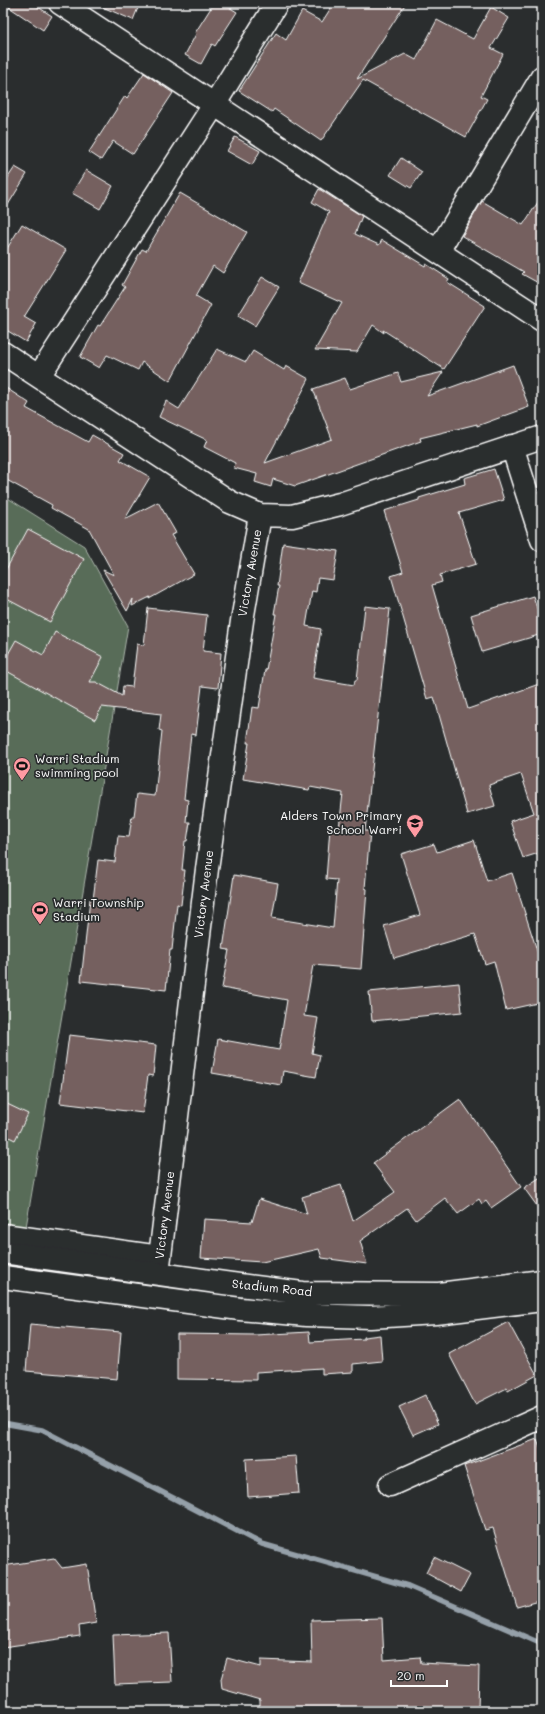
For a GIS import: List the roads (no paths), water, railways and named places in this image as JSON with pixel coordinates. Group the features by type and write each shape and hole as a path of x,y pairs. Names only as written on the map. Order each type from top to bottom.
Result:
{"street":[{"path":"60,3 542,320"},
{"path":"39,376 214,105 277,3"},
{"path":"438,251 542,78"},
{"path":"3,353 230,502 260,515 292,516 340,504 542,437"},
{"path":"512,446 542,540"},
{"name":"Victory Avenue","path":"159,1265 207,869 242,621 260,515"},
{"path":"3,1235 159,1265"},
{"name":"Stadium Road","path":"3,1252 159,1265 224,1284 302,1293 439,1294 542,1281"},
{"name":"Stadium Road","path":"3,1277 240,1309 306,1315 377,1316 436,1313 542,1300"},
{"path":"390,1485 539,1425"}],"waterway":[{"path":"3,1423 42,1430 262,1544 408,1586 542,1644"}],"place":[{"name":"Warri Stadium swimming pool","path":"22,781"},
{"name":"Alders Town Primary School Warri","path":"415,838"},
{"name":"Warri Township Stadium","path":"40,925"}]}
